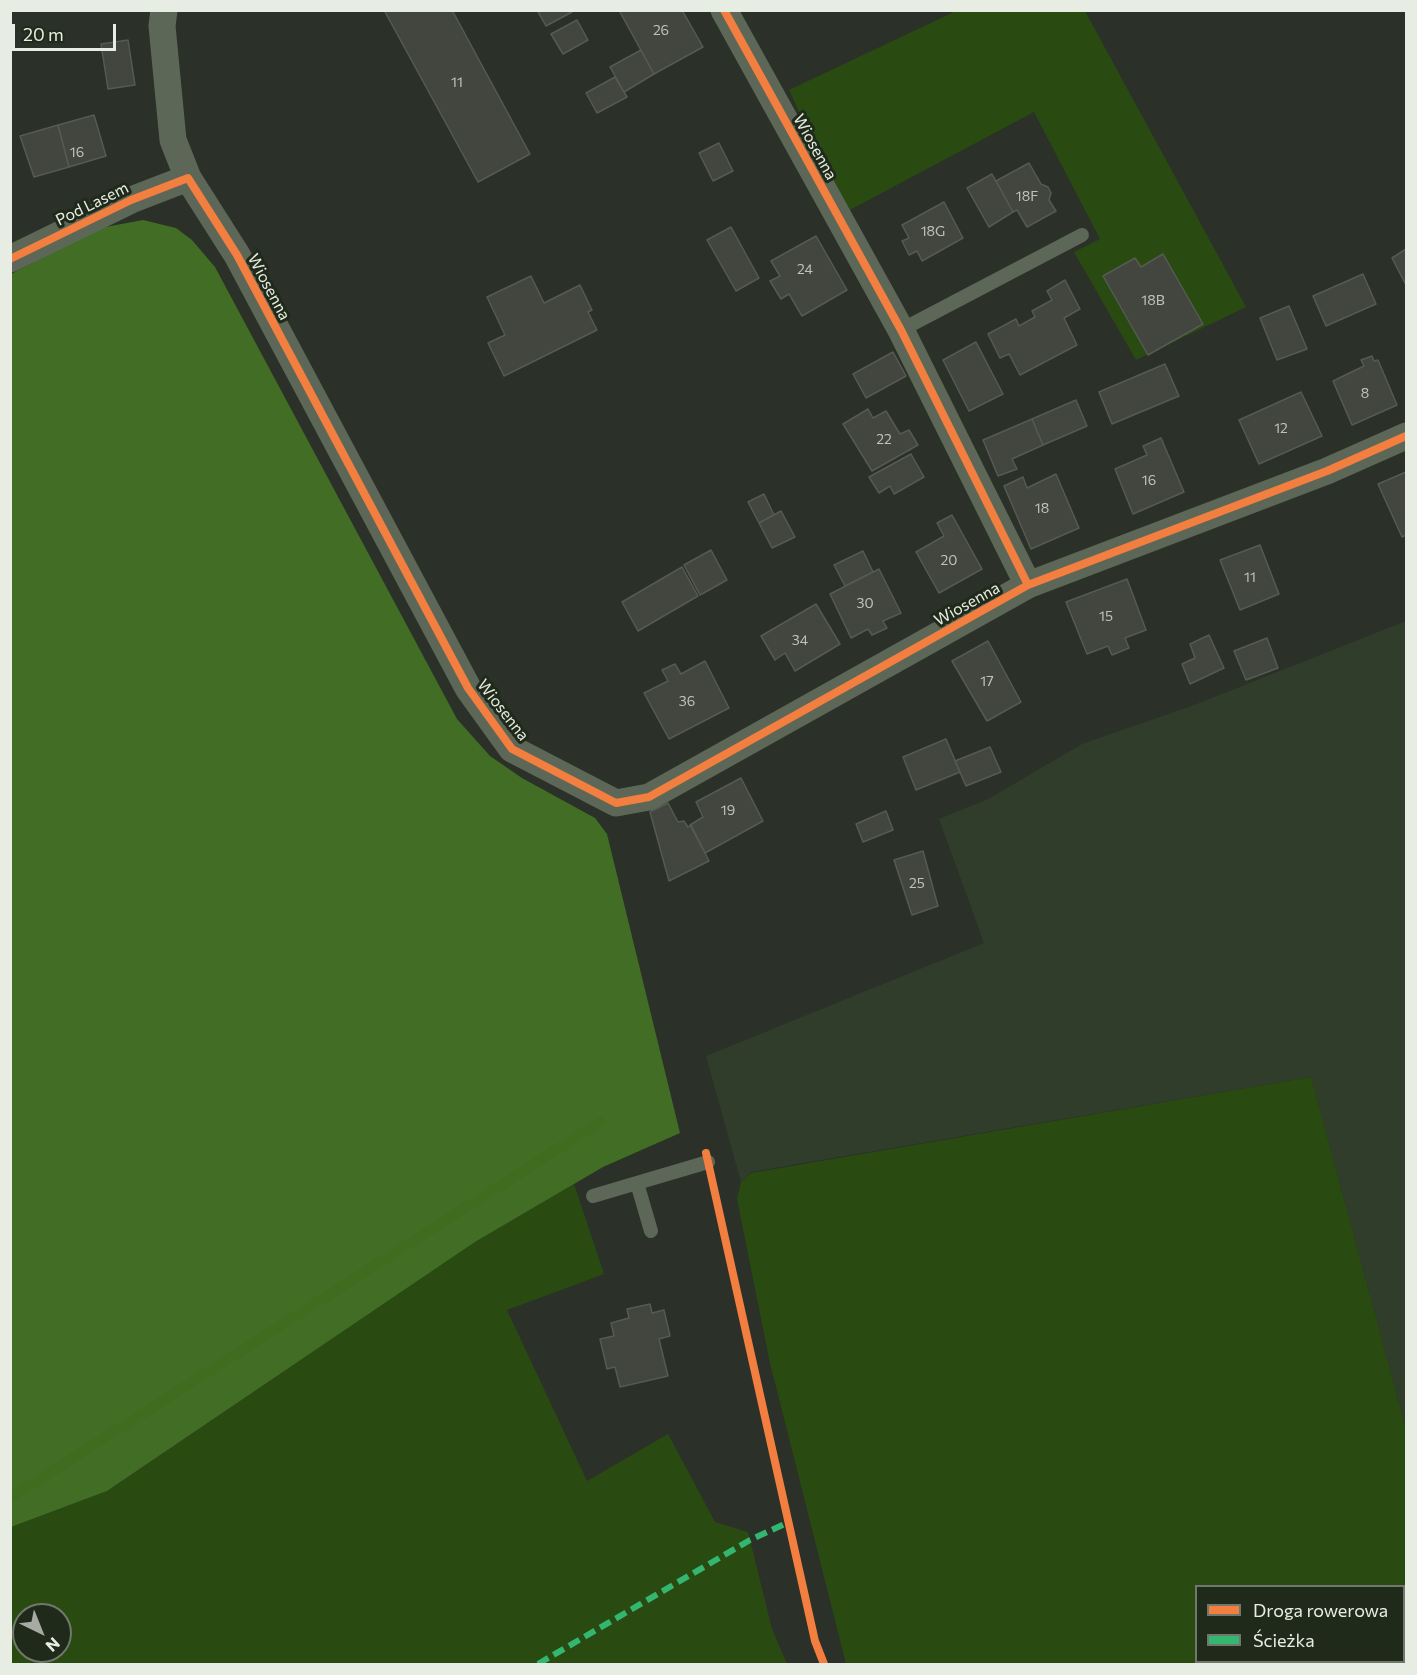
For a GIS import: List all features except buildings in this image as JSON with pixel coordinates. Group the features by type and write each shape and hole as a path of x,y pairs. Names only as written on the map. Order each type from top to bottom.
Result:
{"street":[{"path":"164,10 162,26 173,140 188,178"},
{"name":"Wiosenna","path":"724,10 901,330 1028,585"},
{"name":"Pod Lasem","path":"10,259 130,200 188,178"},
{"name":"Wiosenna","path":"188,178 237,255 468,688 512,749 616,803 649,797 1028,585 1327,471 1407,436"}],"lane":[{"path":"901,330 1082,235"},
{"path":"593,1196 708,1162"},
{"path":"636,1183 651,1231"}],"shaded area":[{"path":"1406,621 1406,1429 1311,1077 751,1172 741,1182 706,1056 984,943 939,819 988,799 1082,744 1194,705"}],"green space":[{"path":"956,11 1085,11 1246,307 1136,360 1074,252 1100,239 1034,112 846,212 789,90"},
{"path":"143,220 176,228 192,240 215,267 457,719 490,756 522,778 595,818 607,834 680,1133 603,1167 475,1242 107,1491 11,1527 11,274 100,228"},
{"path":"1311,1077 1406,1429 1406,1664 846,1664 770,1363 737,1199 741,1182 751,1173"},
{"path":"574,1184 604,1274 507,1310 587,1481 668,1434 715,1522 748,1532 772,1629 787,1664 11,1664 11,1527 107,1491 475,1242"}],"waterway":[{"path":"10,1498 600,1122"}],"marked path":[{"path":"538,1664 750,1540 789,1522"}],"cycle path":[{"path":"724,10 901,330 1028,585"},
{"path":"10,259 131,200 188,178 237,255 468,688 512,749 616,803 649,797 1028,585 1327,471 1406,436"},
{"path":"706,1153 815,1641 824,1664"}]}
